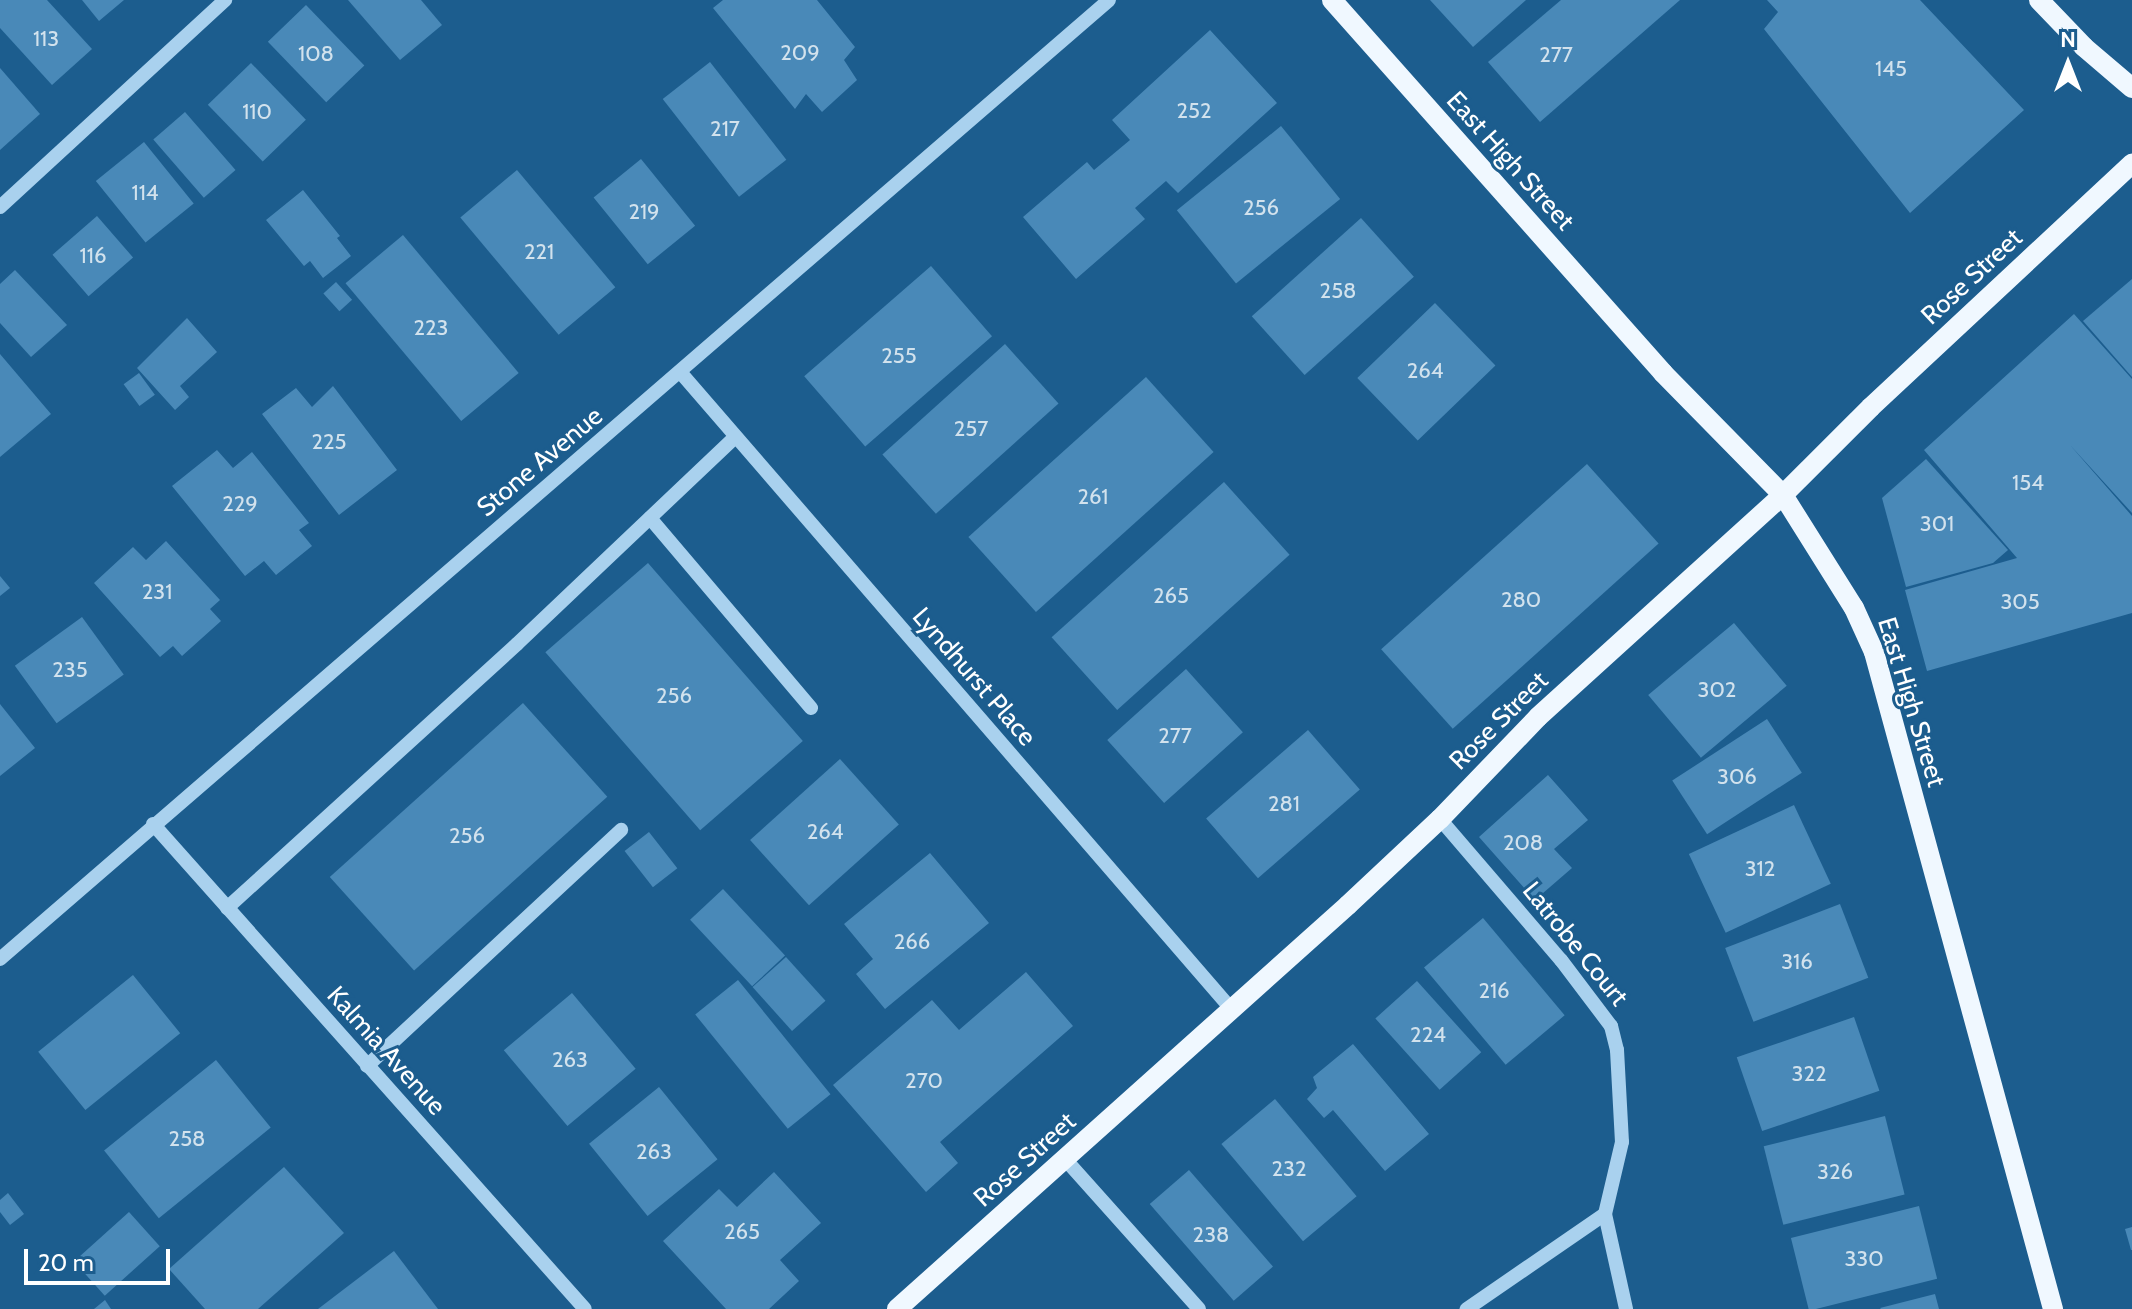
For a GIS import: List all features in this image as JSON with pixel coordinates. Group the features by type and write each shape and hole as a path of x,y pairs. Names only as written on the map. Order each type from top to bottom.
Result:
{"main road":[{"name":"East High Street","path":"1332,0 1663,373 1783,495 1854,608 1874,652 2053,1309"},
{"path":"2039,0 2084,47 2132,88"},
{"name":"Rose Street","path":"897,1309 1233,1011 1440,819 1538,717 1783,495 1871,407 2132,164"}],"street":[{"path":"0,207 225,0"},
{"name":"Stone Avenue","path":"0,959 1109,0"},
{"name":"Lyndhurst Place","path":"681,373 1233,1011"},
{"path":"227,908 735,437"},
{"path":"650,518 811,708"},
{"name":"Latrobe Court","path":"1440,819 1561,960 1611,1026 1617,1050 1622,1142 1605,1214 1626,1309"},
{"name":"Kalmia Avenue","path":"153,824 585,1309"},
{"path":"367,1066 621,830"},
{"path":"1065,1159 1199,1309"},
{"path":"1467,1309 1605,1214"}],"building":[{"path":"0,0 47,0 92,49 52,85 0,28"},
{"path":"82,0 124,0 99,21"},
{"path":"348,0 421,0 442,25 400,60"},
{"path":"723,0 817,0 855,47 844,60 857,80 822,112 806,94 795,109 713,8"},
{"path":"1430,0 1526,0 1473,47"},
{"path":"1561,0 1680,0 1540,122 1488,62"},
{"path":"1767,0 1920,0 2024,110 1910,213 1764,29 1778,12"},
{"path":"306,5 364,65 326,102 268,42"},
{"path":"1210,30 1277,103 1178,193 1166,181 1135,208 1145,219 1076,279 1023,217 1087,162 1094,170 1130,140 1112,120"},
{"path":"710,62 786,160 739,197 663,99"},
{"path":"251,63 306,120 263,162 208,105"},
{"path":"0,68 40,114 0,150"},
{"path":"185,112 236,170 204,198 153,140"},
{"path":"1281,126 1340,199 1236,283 1177,210"},
{"path":"144,142 194,203 146,242 96,181"},
{"path":"641,159 695,226 648,264 594,197"},
{"path":"517,170 615,287 559,335 460,218"},
{"path":"303,190 340,236 337,238 351,256 323,278 310,261 304,266 266,220"},
{"path":"97,216 133,258 89,296 52,255"},
{"path":"1361,218 1414,277 1305,375 1252,316"},
{"path":"403,235 519,373 461,421 346,283"},
{"path":"931,266 992,336 865,446 804,376"},
{"path":"15,270 67,325 31,357 0,323 0,284"},
{"path":"2132,279 2132,377 2083,321"},
{"path":"336,282 352,300 339,311 323,293"},
{"path":"1435,303 1495,366 1418,441 1357,378"},
{"path":"2074,314 2132,379 2132,513 2070,445 2132,516 2132,613 1927,671 1905,590 2017,558 1924,450"},
{"path":"187,318 217,352 180,386 189,397 175,410 137,368"},
{"path":"1005,344 1059,403 936,514 882,454"},
{"path":"0,354 51,414 0,457"},
{"path":"139,373 155,395 139,406 124,384"},
{"path":"1146,377 1214,452 1036,612 968,537"},
{"path":"333,386 397,470 339,515 262,414 296,388 312,407"},
{"path":"217,450 233,468 252,452 309,523 299,530 312,546 276,575 264,561 245,576 172,486"},
{"path":"1926,459 2008,550 1993,563 1906,587 1882,498"},
{"path":"1587,464 1659,544 1453,729 1381,649"},
{"path":"1224,482 1290,555 1117,710 1052,637"},
{"path":"166,541 220,600 210,609 221,621 182,656 173,646 160,657 94,583 133,547 146,560"},
{"path":"648,563 803,741 700,830 545,652"},
{"path":"0,576 10,588 0,596"},
{"path":"82,617 124,674 57,723 15,666"},
{"path":"1734,623 1787,686 1701,758 1648,695"},
{"path":"1186,669 1243,732 1164,803 1107,740"},
{"path":"523,703 607,797 414,971 330,877"},
{"path":"0,704 35,748 0,776"},
{"path":"1767,719 1802,773 1707,834 1672,781"},
{"path":"1308,730 1360,790 1258,878 1206,819"},
{"path":"840,759 899,824 809,905 750,840"},
{"path":"1548,775 1588,820 1554,849 1572,868 1535,900 1479,837"},
{"path":"1794,805 1831,884 1726,933 1689,854"},
{"path":"649,832 677,868 653,887 625,851"},
{"path":"930,853 989,923 885,1009 856,974 873,959 844,924"},
{"path":"723,889 785,956 752,986 690,920"},
{"path":"1840,904 1868,978 1753,1022 1725,948"},
{"path":"1483,918 1565,1015 1506,1065 1424,967"},
{"path":"786,957 825,1001 792,1031 753,987"},
{"path":"1026,972 1073,1026 940,1142 958,1163 926,1192 833,1085 932,1000 959,1030"},
{"path":"133,975 180,1033 85,1110 38,1052"},
{"path":"738,980 831,1094 788,1129 695,1015"},
{"path":"1417,981 1481,1052 1440,1090 1375,1018"},
{"path":"572,993 636,1069 567,1126 504,1050"},
{"path":"1854,1017 1879,1091 1762,1131 1737,1057"},
{"path":"1353,1044 1429,1134 1385,1171 1333,1110 1324,1118 1307,1099 1317,1088 1313,1077"},
{"path":"216,1060 271,1128 159,1218 104,1151"},
{"path":"659,1087 718,1159 648,1216 589,1144"},
{"path":"1275,1099 1357,1196 1303,1241 1221,1144"},
{"path":"1885,1116 1905,1195 1783,1225 1764,1146"},
{"path":"284,1167 344,1233 258,1309 205,1309 169,1269"},
{"path":"1189,1170 1273,1267 1234,1301 1150,1204"},
{"path":"774,1172 821,1223 780,1260 799,1281 769,1309 726,1309 663,1241 719,1189 737,1207"},
{"path":"8,1193 24,1214 10,1225 0,1212 0,1200"},
{"path":"1919,1206 1937,1279 1809,1309 1791,1238"},
{"path":"129,1212 160,1246 105,1296 74,1262"},
{"path":"2132,1227 2132,1250 2131,1250 2125,1229"},
{"path":"394,1251 438,1309 318,1309"},
{"path":"1935,1294 1939,1309 1880,1308"},
{"path":"105,1300 111,1309 94,1309"}]}
